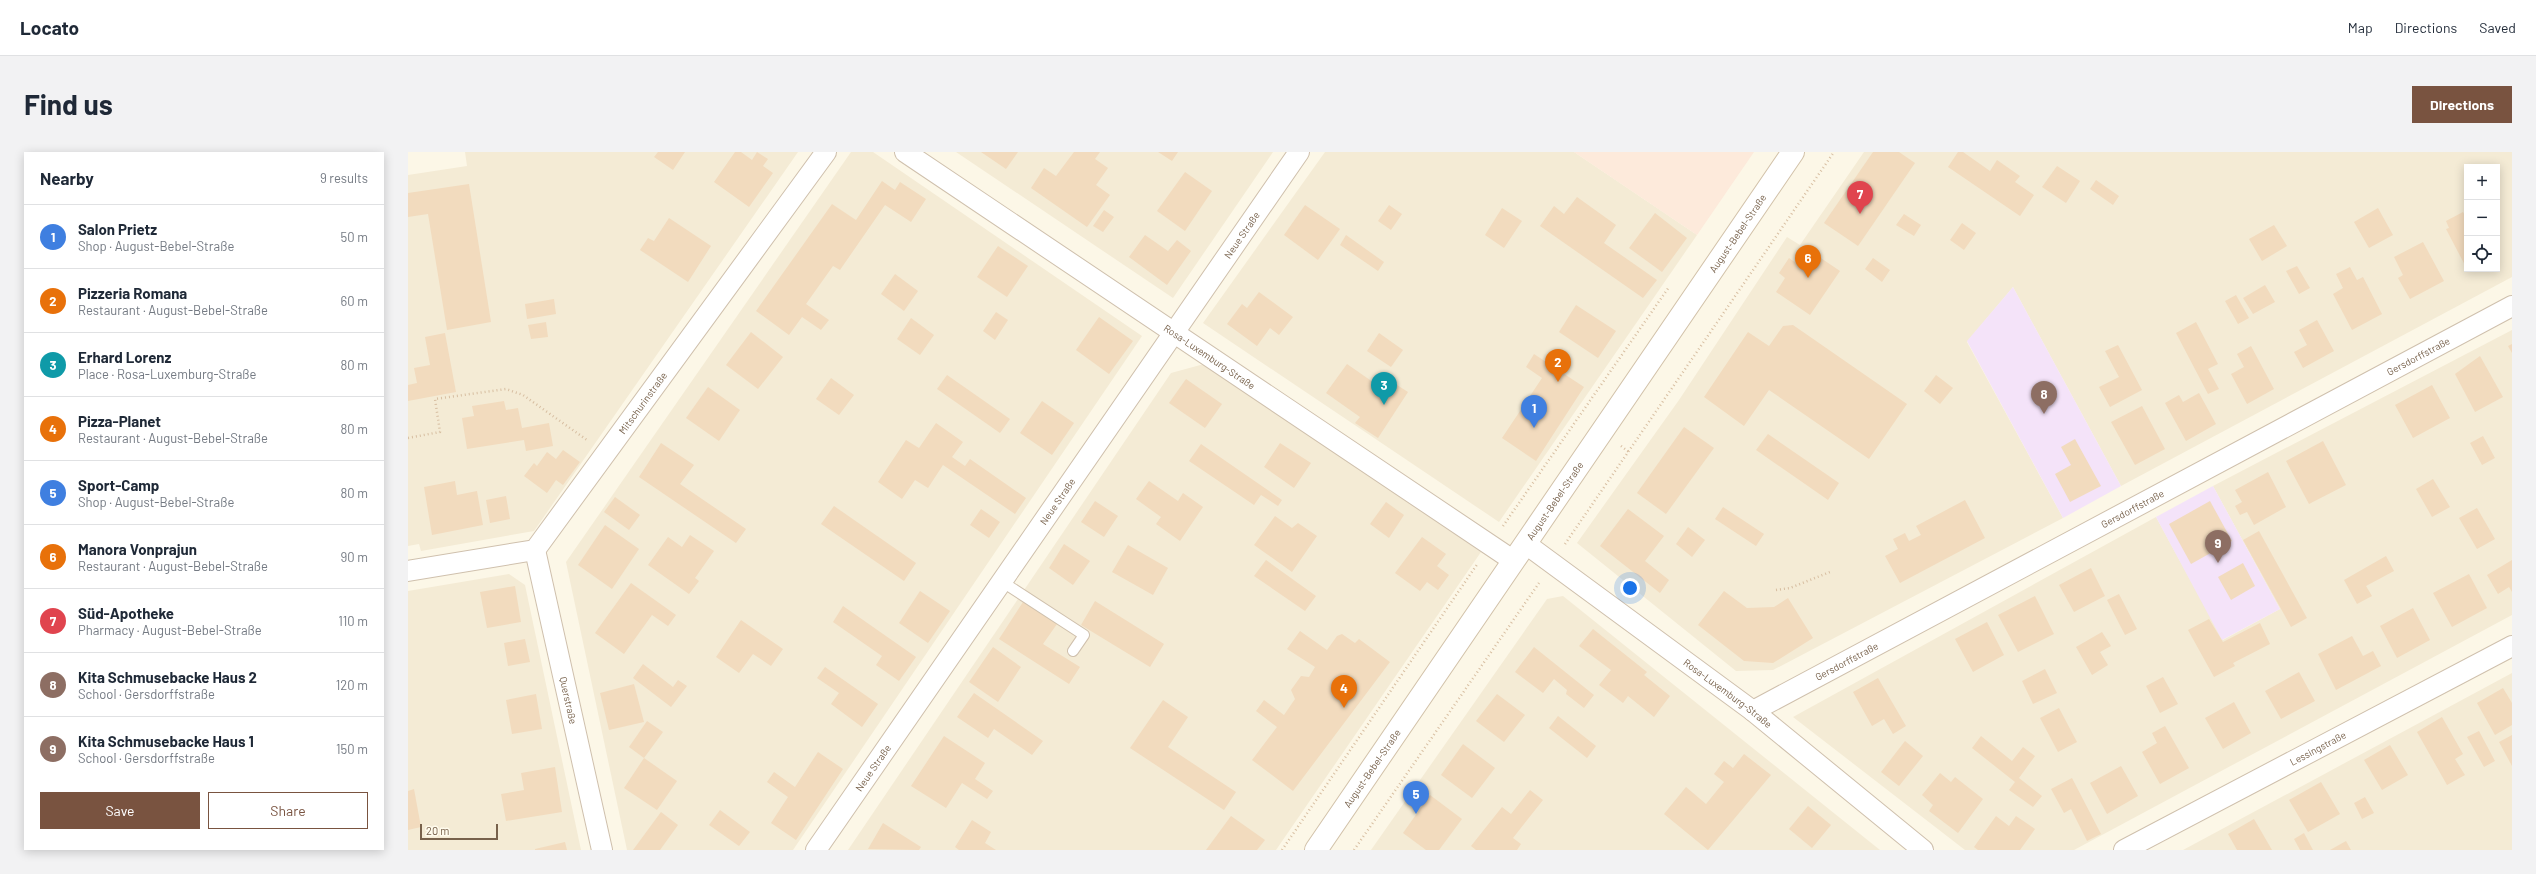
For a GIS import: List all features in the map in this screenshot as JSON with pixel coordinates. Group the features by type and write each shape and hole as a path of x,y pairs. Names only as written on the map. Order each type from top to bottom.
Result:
{"main road":[{"name":"August-Bebel-Straße","path":"1316,850 1793,152"}],"street":[{"name":"Mitschurinstraße","path":"534,550 826,152"},
{"name":"Rosa-Luxemburg-Straße","path":"905,152 1174,331 1490,545 1520,552 1552,563 1753,711 1923,850"},
{"name":"Neue Straße","path":"816,850 1298,152"},
{"name":"Gersdorffstraße","path":"1753,711 2512,306"},
{"path":"408,571 534,550"},
{"name":"Querstraße","path":"534,550 602,850"},
{"name":"Lessingstraße","path":"2124,850 2512,646"}],"lane":[{"path":"1001,581 1084,635 1073,651"}],"path":[{"path":"1354,850 1834,152"},
{"path":"1282,850 1490,545 1674,280"},
{"path":"408,438 440,432 435,399 506,389 523,395 606,453"},
{"path":"1776,590 1790,588 1830,572"}],"shaded area":[{"path":"465,152 798,152 534,531 421,551 419,544 408,546 408,175 467,166"},
{"path":"851,152 873,152 1142,336 793,850 627,850 566,562"},
{"path":"956,152 1273,152 1173,298"},
{"path":"1325,152 1574,152 1697,235 1499,522 1203,323"},
{"path":"1574,152 1754,152 1697,235"},
{"path":"1864,152 2512,152 2512,277 2121,486 2013,287 1967,342 2063,518 1773,670 1736,671 1577,543 1679,400 1787,237 1800,245"},
{"path":"2013,287 2121,486 2063,518 1967,341"},
{"path":"2512,330 2512,615 2074,850 1965,850 1793,717 2156,517 2223,640 2280,609 2213,486"},
{"path":"1204,364 1481,552 1276,850 848,850 1171,373"},
{"path":"2213,486 2280,609 2222,640 2156,517"},
{"path":"509,574 525,585 581,850 408,850 408,591"},
{"path":"1563,596 1880,850 1371,850 1547,599"},
{"path":"2512,673 2512,850 2183,850 2356,757"}],"building":[{"path":"658,152 685,152 673,170 654,157"},
{"path":"735,152 741,152 752,160 757,152 768,159 763,166 773,173 749,207 714,182"},
{"path":"981,152 1018,152 1006,169"},
{"path":"1074,152 1100,152 1095,159 1108,168 1096,185 1110,195 1087,227 1031,188 1044,168 1056,176"},
{"path":"1158,152 1178,152 1172,161"},
{"path":"1873,152 1899,152 1915,163 1858,246 1824,223"},
{"path":"1958,152 1963,152 1990,171 1997,160 2020,176 2015,182 2034,195 2020,216 1948,167"},
{"path":"2057,166 2080,181 2066,203 2042,187"},
{"path":"1185,172 1212,191 1185,231 1157,211"},
{"path":"2096,180 2119,196 2113,205 2090,189"},
{"path":"882,181 895,190 900,182 926,199 911,222 885,205 840,270 833,266 806,304 829,320 821,330 802,317 789,335 756,311 832,204 856,220"},
{"path":"469,184 491,322 447,330 428,214 408,217 408,193"},
{"path":"1577,197 1616,225 1604,243 1657,280 1643,298 1540,226 1554,206 1564,214"},
{"path":"1305,205 1340,229 1318,260 1284,235"},
{"path":"1389,205 1402,214 1391,230 1378,221"},
{"path":"1502,208 1522,221 1504,248 1485,235"},
{"path":"2378,208 2393,235 2369,248 2354,222"},
{"path":"1104,210 1114,217 1103,232 1093,226"},
{"path":"2463,212 2464,214 2464,263 2446,229 2449,228 2446,221"},
{"path":"1655,213 1687,238 1662,272 1629,248"},
{"path":"1904,214 1921,225 1914,236 1896,225"},
{"path":"669,218 711,246 688,282 640,250 648,238 654,241"},
{"path":"1962,223 1976,233 1964,250 1950,240"},
{"path":"2274,225 2287,246 2262,261 2249,239"},
{"path":"1145,235 1168,251 1177,240 1191,251 1167,285 1129,257"},
{"path":"1346,235 1384,262 1378,271 1340,245"},
{"path":"2423,242 2444,281 2410,299 2398,278 2403,275 2394,257"},
{"path":"998,246 1028,266 1007,297 977,277"},
{"path":"1806,248 1840,271 1810,315 1776,292 1785,278 1779,273 1789,258 1796,263"},
{"path":"1873,258 1890,270 1882,282 1865,269"},
{"path":"2297,266 2310,288 2299,294 2286,271"},
{"path":"2350,267 2357,280 2363,277 2382,314 2352,330 2333,294 2343,288 2336,274"},
{"path":"895,274 918,291 904,311 881,294"},
{"path":"2265,285 2275,302 2253,314 2243,298"},
{"path":"1259,292 1293,317 1279,335 1270,328 1257,346 1227,324 1242,304 1247,308"},
{"path":"2236,295 2249,318 2238,324 2225,301"},
{"path":"554,299 556,314 527,319 525,304"},
{"path":"1576,305 1616,331 1598,358 1559,332"},
{"path":"996,312 1008,320 995,340 983,331"},
{"path":"1099,317 1133,341 1109,374 1076,350"},
{"path":"911,318 934,335 920,355 897,339"},
{"path":"2317,320 2334,351 2303,368 2294,352 2307,345 2299,330"},
{"path":"546,322 548,337 531,339 528,325"},
{"path":"2196,322 2218,364 2208,369 2219,389 2208,394 2176,333"},
{"path":"1793,325 1907,404 1869,459 1769,390 1744,426 1704,397 1748,332 1769,346 1783,326"},
{"path":"751,332 783,357 758,389 726,365"},
{"path":"445,333 456,392 408,401 408,385 417,383 414,368 430,365 425,337"},
{"path":"1379,333 1403,350 1391,367 1367,351"},
{"path":"2512,344 2512,353 2508,346"},
{"path":"2118,345 2142,390 2110,407 2099,387 2119,377 2105,351"},
{"path":"2251,346 2274,389 2247,404 2231,374 2244,367 2237,354"},
{"path":"1534,354 1584,387 1536,461 1502,438 1542,378 1526,367"},
{"path":"2480,356 2503,397 2475,412 2455,374"},
{"path":"1347,364 1380,387 1386,378 1408,392 1378,438 1355,423 1360,417 1326,393"},
{"path":"947,375 1010,419 1000,433 937,389"},
{"path":"1936,375 1953,388 1940,404 1924,391"},
{"path":"831,378 854,395 839,415 816,399"},
{"path":"1186,379 1222,404 1205,428 1169,403"},
{"path":"2432,385 2450,418 2413,438 2395,405"},
{"path":"708,387 740,410 719,441 686,418"},
{"path":"2199,393 2216,424 2186,441 2165,403 2179,395 2183,402"},
{"path":"504,401 506,410 518,408 522,428 549,423 553,446 526,451 524,440 467,449 462,418 474,416 472,406"},
{"path":"1042,401 1074,423 1052,455 1020,433"},
{"path":"2142,406 2165,449 2135,465 2111,422"},
{"path":"936,423 963,442 952,457 965,466 970,459 1026,498 1015,514 943,465 928,488 915,480 902,499 878,482 906,440 919,448"},
{"path":"1684,427 1714,448 1666,514 1637,493"},
{"path":"1768,434 1839,483 1828,500 1756,450"},
{"path":"2483,436 2495,458 2482,465 2470,443"},
{"path":"2075,439 2101,486 2070,502 2055,474 2071,465 2061,447"},
{"path":"2323,441 2346,485 2309,504 2286,461"},
{"path":"661,443 694,465 680,484 746,529 736,543 639,477"},
{"path":"1280,443 1311,463 1294,488 1264,467"},
{"path":"1201,444 1282,500 1278,506 1261,495 1254,505 1189,461"},
{"path":"563,450 580,462 563,485 556,480 547,493 524,476 534,463 537,466 547,452 556,459"},
{"path":"2268,472 2286,507 2254,525 2247,512 2240,515 2235,506 2242,502 2235,490"},
{"path":"2433,479 2450,507 2432,517 2416,489"},
{"path":"455,481 457,495 477,491 483,525 432,535 424,487"},
{"path":"1149,481 1178,501 1183,493 1203,507 1180,541 1156,524 1161,517 1136,499"},
{"path":"506,496 510,519 490,523 486,500"},
{"path":"615,497 640,515 629,530 604,512"},
{"path":"1965,500 1985,538 1900,583 1885,556 1898,549 1893,539 1905,533 1909,541 1921,535 1916,526"},
{"path":"1095,501 1118,516 1104,537 1081,522"},
{"path":"2210,501 2232,541 2191,564 2169,524"},
{"path":"1386,502 1404,515 1389,538 1370,524"},
{"path":"834,506 916,563 904,581 821,524"},
{"path":"1723,507 1764,534 1756,546 1715,519"},
{"path":"2477,508 2495,539 2477,549 2459,518"},
{"path":"981,509 1000,522 989,538 970,525"},
{"path":"1628,509 1664,536 1645,561 1669,580 1660,593 1600,546"},
{"path":"1275,516 1292,528 1298,523 1317,536 1292,572 1254,545"},
{"path":"605,525 639,549 612,589 578,565"},
{"path":"1688,527 1705,540 1692,557 1676,544"},
{"path":"2259,531 2307,618 2291,627 2243,540"},
{"path":"690,535 714,551 695,578 699,581 689,594 648,565 668,537 682,547"},
{"path":"1422,537 1446,554 1437,566 1449,575 1438,590 1427,582 1420,591 1395,573"},
{"path":"1064,544 1090,561 1073,585 1049,568"},
{"path":"1128,545 1168,568 1153,595 1112,572"},
{"path":"2386,556 2394,571 2366,586 2372,596 2357,604 2344,580"},
{"path":"1266,560 1316,596 1305,611 1254,576"},
{"path":"2512,560 2512,592 2509,587 2498,594 2487,575"},
{"path":"2243,563 2255,586 2231,600 2218,577"},
{"path":"2091,568 2105,596 2074,612 2059,585"},
{"path":"2469,574 2487,608 2452,627 2433,593"},
{"path":"631,583 676,615 668,626 652,615 624,654 595,633"},
{"path":"515,586 521,622 487,628 480,592"},
{"path":"920,591 950,611 928,643 899,623"},
{"path":"1724,591 1747,608 1774,607 1788,598 1813,638 1773,663 1744,661 1698,625"},
{"path":"2119,594 2137,629 2125,635 2107,600"},
{"path":"2035,596 2054,634 2018,652 1998,615"},
{"path":"1095,601 1164,644 1150,667 1081,625"},
{"path":"1023,602 1057,624 1043,644 1080,667 1069,684 999,639"},
{"path":"843,606 916,657 899,681 876,665 882,656 833,622"},
{"path":"2413,608 2430,640 2397,658 2380,626"},
{"path":"2209,619 2223,642 2260,623 2270,644 2233,663 2235,666 2214,677 2188,630"},
{"path":"741,620 783,649 771,666 753,654 739,673 716,657"},
{"path":"1987,622 2004,655 1973,672 1955,639"},
{"path":"1593,629 1647,672 1644,675 1670,696 1654,717 1628,696 1623,703 1599,685 1611,670 1579,646"},
{"path":"1300,631 1327,650 1337,636 1342,634 1355,643 1359,639 1390,662 1293,791 1252,760 1277,727 1256,711 1264,700 1284,715 1295,699 1291,690 1301,676 1309,677 1315,667 1287,649"},
{"path":"2102,632 2111,646 2100,652 2108,665 2092,675 2076,647"},
{"path":"2352,636 2363,656 2373,651 2381,666 2336,690 2318,654"},
{"path":"525,639 530,662 508,666 504,643"},
{"path":"993,647 1021,667 998,702 969,682"},
{"path":"1534,647 1594,695 1584,708 1566,694 1567,690 1554,679 1543,693 1515,672"},
{"path":"643,664 673,687 678,680 687,686 671,707 633,678"},
{"path":"825,667 878,704 862,727 831,704 839,693 817,678"},
{"path":"2045,669 2057,693 2033,704 2022,681"},
{"path":"2299,672 2315,701 2281,719 2265,691"},
{"path":"2163,677 2178,704 2160,713 2146,686"},
{"path":"1878,678 1906,726 1893,734 1884,719 1872,726 1853,692"},
{"path":"634,684 644,722 609,730 600,693"},
{"path":"2503,688 2512,703 2512,725 2495,735 2477,703"},
{"path":"974,693 1043,741 1032,755 994,729 988,738 957,717"},
{"path":"536,694 542,729 512,734 506,700"},
{"path":"1497,694 1525,715 1504,742 1476,721"},
{"path":"1163,700 1188,717 1168,747 1236,792 1224,810 1130,748"},
{"path":"2234,702 2251,733 2223,749 2205,718"},
{"path":"2059,708 2077,742 2058,752 2040,718"},
{"path":"1558,716 1596,746 1587,758 1549,728"},
{"path":"2442,717 2463,754 2455,759 2465,775 2447,785 2417,732"},
{"path":"647,721 663,732 644,758 629,747"},
{"path":"2165,726 2189,768 2160,784 2142,752 2157,743 2152,733"},
{"path":"2479,731 2495,761 2484,767 2467,737"},
{"path":"2512,735 2512,766 2499,742"},
{"path":"944,736 985,763 975,779 993,791 987,799 962,783 946,808 911,786"},
{"path":"1981,736 2012,761 2023,747 2035,756 2019,778 2042,796 2033,807 2009,790 2015,782 1972,748"},
{"path":"1905,741 1923,756 1899,786 1881,772"},
{"path":"1463,744 1495,768 1472,798 1441,775"},
{"path":"2390,745 2408,775 2382,790 2364,760"},
{"path":"818,752 843,769 796,840 771,823 788,797 767,782 774,772 795,787"},
{"path":"1744,754 1771,775 1708,850 1664,814 1686,787 1706,804 1724,782 1714,774 1724,761 1733,768"},
{"path":"644,758 677,781 657,810 624,788"},
{"path":"2121,766 2138,796 2107,814 2090,783"},
{"path":"555,767 562,812 506,821 501,794 524,790 521,773"},
{"path":"1940,773 1951,782 1955,777 1983,799 1958,833 1929,811 1933,805 1922,795"},
{"path":"2072,778 2101,834 2087,841 2071,809 2064,813 2051,789"},
{"path":"2321,782 2340,814 2308,832 2289,800"},
{"path":"414,789 421,827 408,830 408,791"},
{"path":"1530,790 1543,800 1513,838 1521,844 1517,850 1476,850 1471,846 1502,807 1511,814"},
{"path":"1430,795 1462,819 1439,850 1426,850 1403,833"},
{"path":"2365,797 2374,813 2362,819 2354,803"},
{"path":"1808,806 1831,825 1812,848 1789,829"},
{"path":"720,810 750,832 739,846 709,825"},
{"path":"661,812 678,825 660,850 633,850"},
{"path":"1231,816 1265,840 1257,850 1206,850"},
{"path":"1996,816 2009,826 2016,816 2035,829 2020,850 1978,850 1974,847"},
{"path":"2254,819 2272,850 2237,850 2228,834"},
{"path":"972,820 991,832 985,843 996,850 959,850 955,847"},
{"path":"883,823 921,847 919,850 868,849"},
{"path":"2304,833 2313,850 2300,850 2294,839"},
{"path":"2346,841 2351,850 2330,850"},
{"path":"565,842 567,850 535,850 535,849"}],"place":[{"name":"Süd-Apotheke","path":"1860,214"},
{"name":"Manora Vonprajun","path":"1808,278"},
{"name":"Pizzeria Romana","path":"1558,382"},
{"name":"Erhard Lorenz","path":"1384,405"},
{"name":"Kita Schmusebacke Haus 2","path":"2044,414"},
{"name":"Salon Prietz","path":"1534,428"},
{"name":"Kita Schmusebacke Haus 1","path":"2218,563"},
{"name":"Pizza-Planet","path":"1344,708"},
{"name":"Sport-Camp","path":"1416,814"}]}
